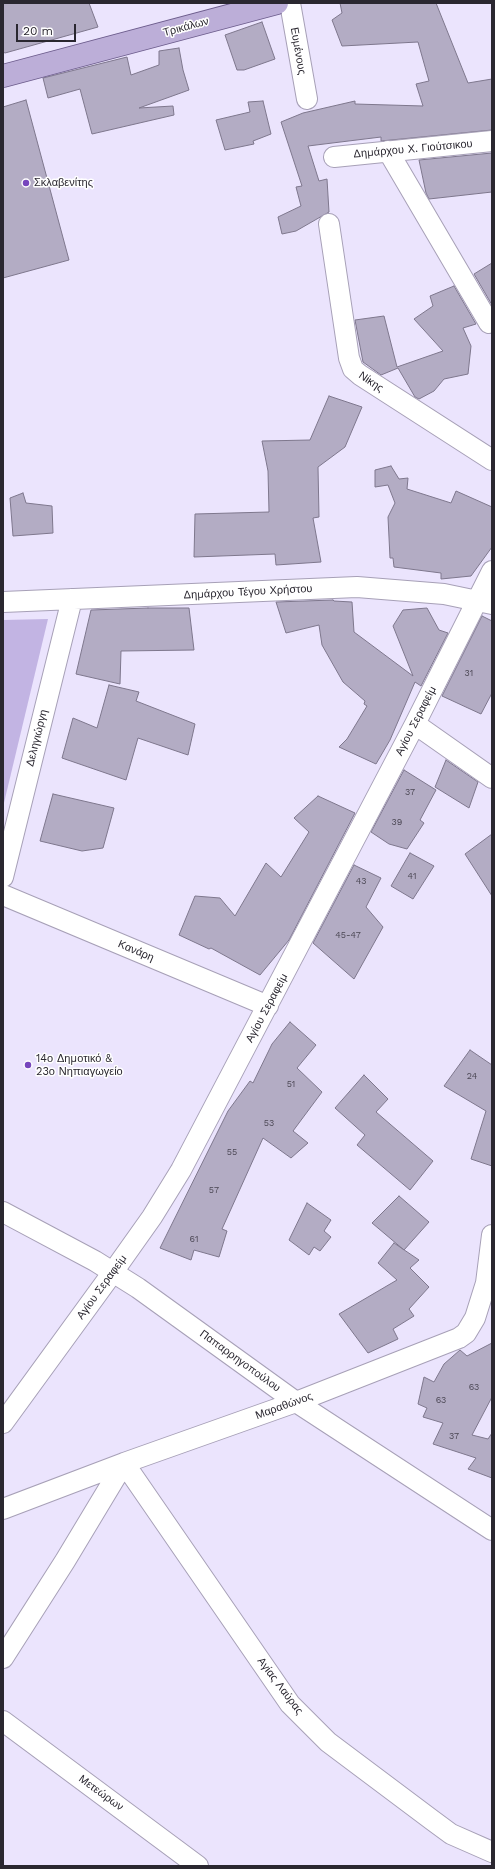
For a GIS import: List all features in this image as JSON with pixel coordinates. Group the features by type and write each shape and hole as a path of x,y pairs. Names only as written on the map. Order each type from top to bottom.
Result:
{"main road":[{"name":"Τρικάλων","path":"3,76 277,3"}],"street":[{"name":"Ευμένους","path":"290,3 307,99"},
{"name":"Δημάρχου Χ. Γιούτσικου","path":"334,157 492,141"},
{"path":"388,151 490,323"},
{"name":"Νίκης","path":"329,224 350,358 354,369 360,376 492,460"},
{"name":"Αγίου Σεραφείμ","path":"3,1423 152,1217 181,1170 415,724 485,602 492,571"},
{"name":"Δημάρχου Τέγου Χρήστου","path":"3,602 357,587 444,594 485,602"},
{"name":"Δεληγιώργη","path":"3,877 72,599"},
{"path":"415,724 492,778"},
{"name":"Κανάρη","path":"3,895 268,1006"},
{"name":"Παπαρρηγοπούλου","path":"3,1212 113,1272 157,1300 296,1402 492,1530"},
{"name":"Μαραθώνος","path":"3,1509 124,1462 296,1402 451,1341 466,1333 475,1318 486,1283 492,1235"},
{"path":"3,1658 65,1561 124,1462"},
{"name":"Αγίας Λαύρας","path":"124,1462 272,1679 299,1713 328,1742 450,1834 492,1852"},
{"name":"Μετεώρων","path":"3,1721 188,1863"}],"shaded area":[{"path":"48,619 3,807 3,620"}],"building":[{"path":"3,3 89,3 98,27 5,53 3,52"},
{"path":"340,3 436,3 468,83 492,79 492,130 381,141 381,137 308,146 319,181 327,179 329,212 296,231 282,234 278,217 301,206 296,187 302,186 281,122 303,113 355,101 355,104 423,106 416,84 429,81 418,42 342,46 332,20 342,13"},
{"path":"262,22 275,59 244,70 237,70 225,35"},
{"path":"179,48 183,70 189,90 139,108 173,106 174,115 92,134 80,89 48,98 43,78 127,57 131,75 159,65 159,51"},
{"name":"Σκλαβενίτης","path":"26,100 69,260 3,278 3,107"},
{"path":"263,101 271,134 253,141 254,144 225,150 216,120 250,112 248,102"},
{"path":"492,153 492,192 429,199 426,193 419,160"},
{"path":"492,263 492,305 474,274"},
{"path":"454,286 476,324 463,328 471,346 468,374 444,379 434,391 419,399 415,397 398,368 381,375 363,362 355,320 384,316 397,367 443,351 414,319 433,306 430,296"},
{"path":"329,396 362,407 345,447 318,467 319,517 313,518 321,562 276,565 275,554 194,557 195,514 269,512 268,471 262,441 310,440"},
{"path":"391,466 399,479 408,478 407,489 451,503 456,491 492,507 492,547 471,576 441,579 441,573 394,567 393,558 390,558 388,517 395,503 388,485 375,487 375,470"},
{"path":"23,493 26,503 52,506 53,533 13,536 10,498"},
{"path":"333,600 352,602 354,632 413,676 393,626 403,610 427,608 439,630 448,633 421,686 415,682 390,740 376,764 339,747 347,739 367,706 364,704 365,701 343,682 322,645 319,625 286,633 276,602"},
{"path":"189,608 194,650 121,651 120,684 76,674 91,610"},
{"path":"482,616 492,621 492,693 481,714 442,696"},
{"path":"109,685 139,692 136,701 195,724 188,755 138,738 126,780 62,758 73,718 97,728"},
{"path":"446,760 478,782 469,808 435,787"},
{"path":"404,770 436,790 420,820 424,823 407,849 389,844 371,832"},
{"path":"53,794 114,808 103,848 82,851 40,841"},
{"path":"318,796 355,813 289,940 260,975 211,948 209,949 179,935 195,896 220,898 235,916 266,863 281,877 309,832 294,818"},
{"path":"492,834 492,896 465,854"},
{"path":"410,853 434,866 413,899 391,886"},
{"path":"354,865 381,878 366,907 383,927 354,979 313,943"},
{"path":"290,1022 316,1045 297,1068 322,1092 293,1131 308,1143 291,1158 263,1138 222,1229 227,1231 219,1257 194,1250 191,1260 160,1248 228,1111 250,1081 253,1083 272,1044"},
{"path":"470,1050 492,1065 492,1166 471,1159 486,1111 444,1086"},
{"path":"364,1075 388,1099 376,1112 433,1161 410,1190 357,1145 365,1135 335,1108"},
{"path":"399,1196 429,1222 404,1250 372,1223"},
{"path":"307,1203 331,1220 324,1231 331,1237 320,1251 314,1247 309,1255 289,1240"},
{"path":"394,1243 419,1260 410,1268 429,1287 409,1309 414,1316 393,1329 398,1339 368,1353 339,1314 397,1280 378,1263"},
{"path":"492,1343 492,1397 472,1435 488,1439 492,1433 492,1478 468,1469 476,1458 433,1444 443,1423 423,1417 427,1408 418,1404 424,1377 434,1382 444,1364 460,1350 467,1356"}],"place":[{"name":"Σκλαβενίτης","path":"26,183"},
{"name":"14ο Δημοτικό & 23ο Νηπιαγωγείο","path":"28,1065"}]}
